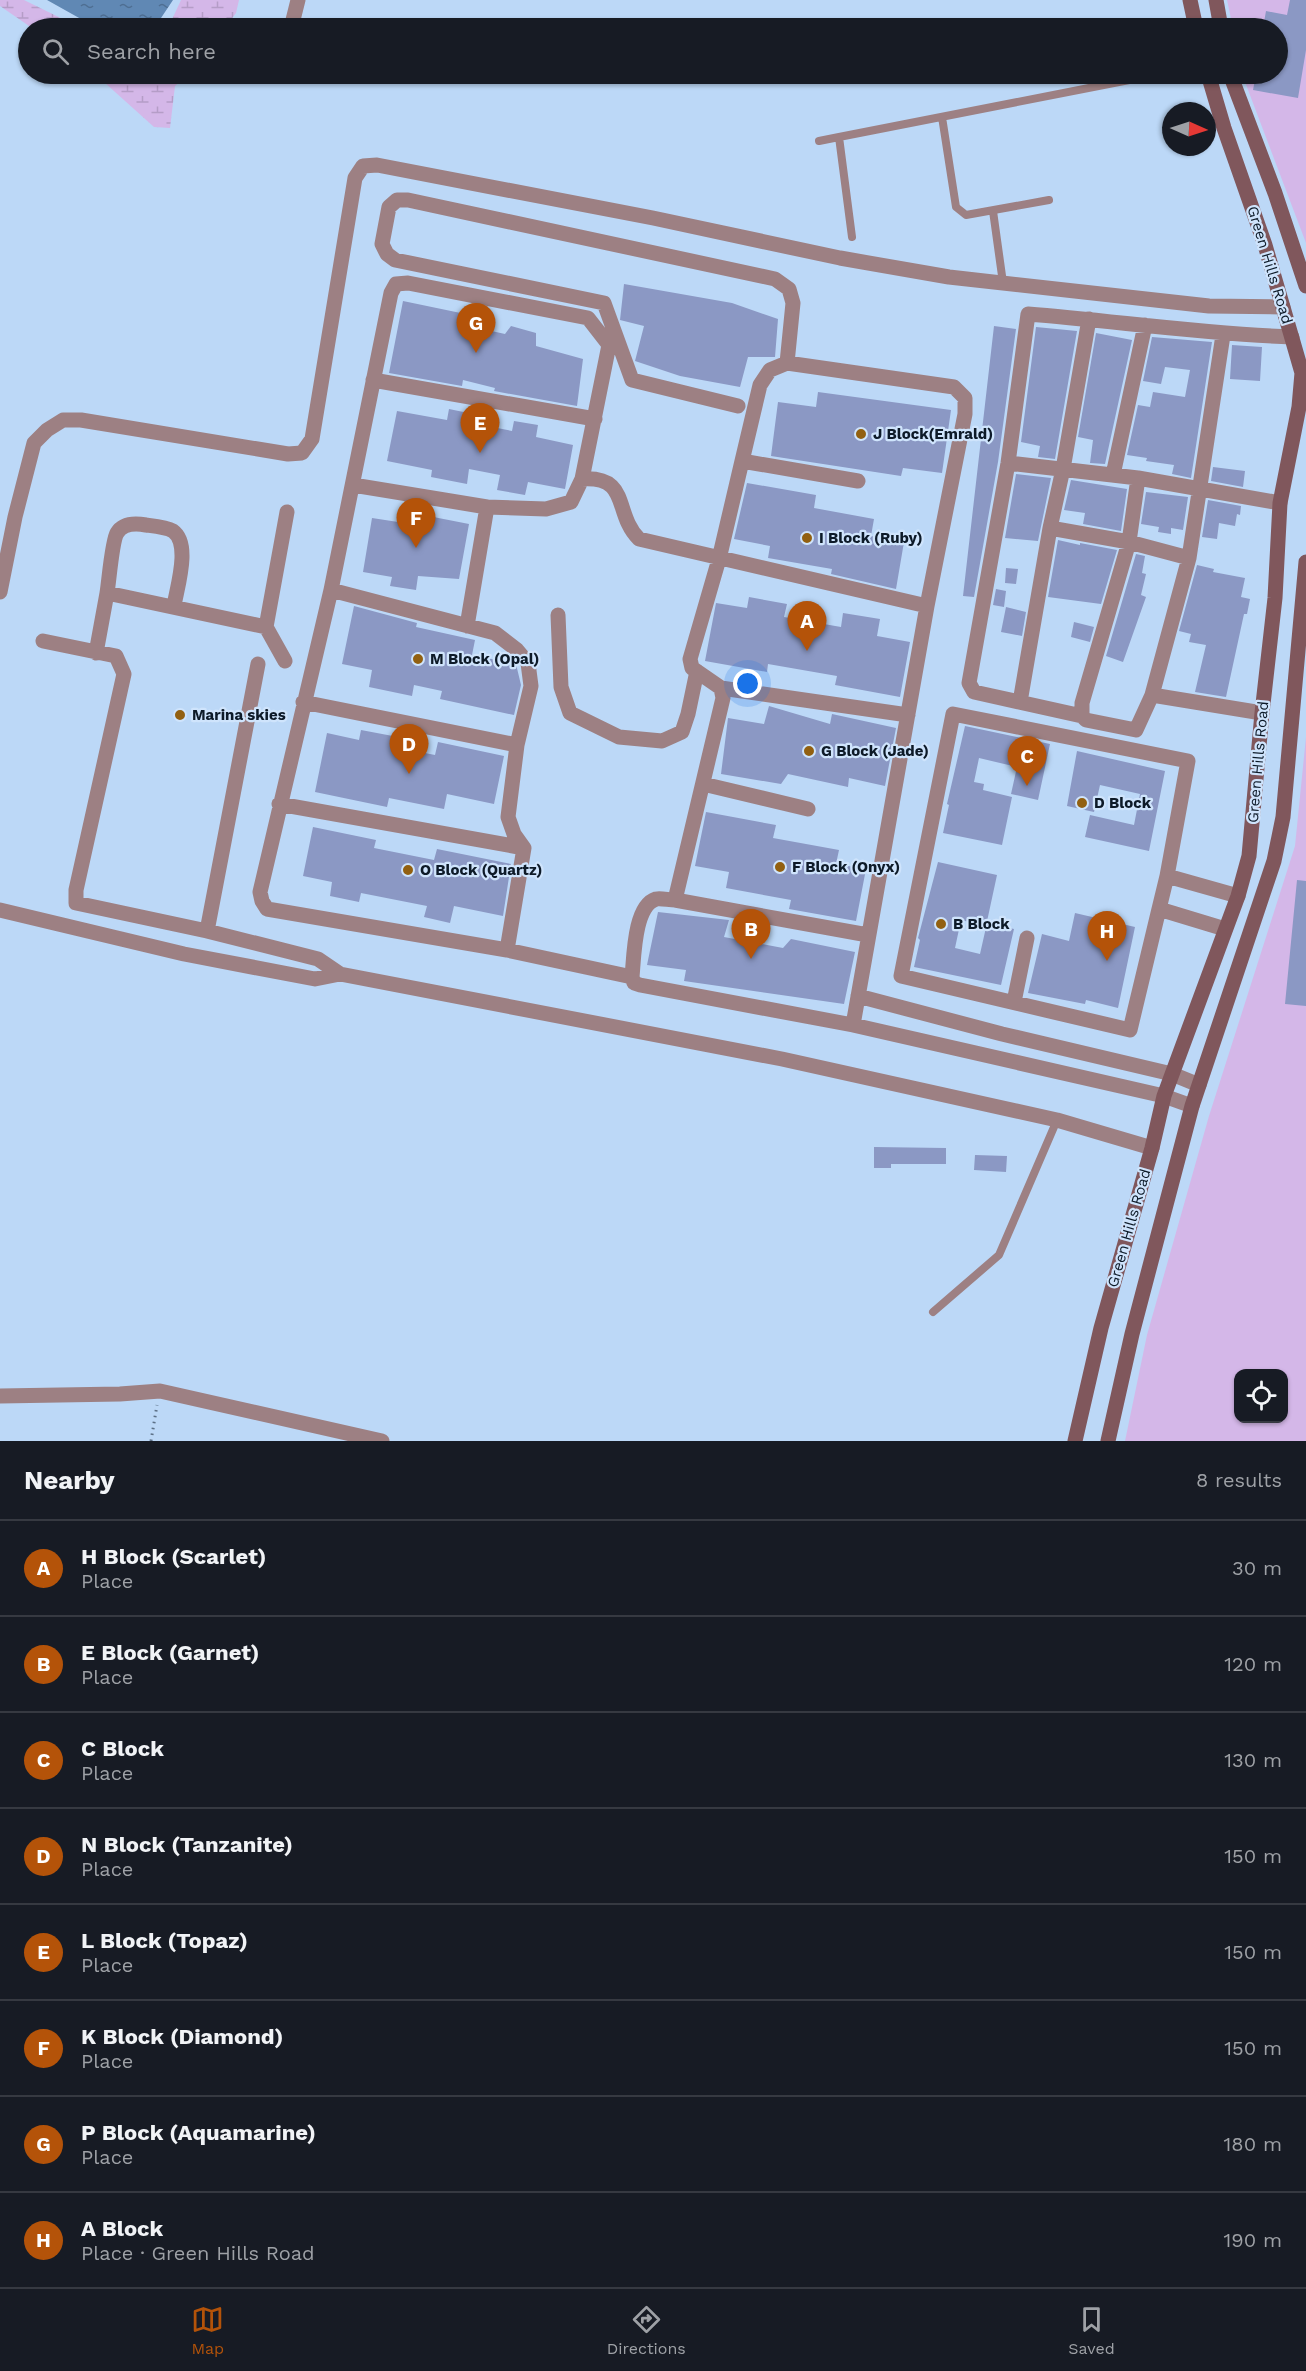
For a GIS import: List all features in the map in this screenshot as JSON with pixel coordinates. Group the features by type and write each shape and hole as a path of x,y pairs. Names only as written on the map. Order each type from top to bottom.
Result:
{"street":[{"path":"294,18 298,0"},
{"path":"1190,0 1194,18"},
{"path":"1216,0 1219,18"},
{"name":"Green Hills Road","path":"1075,1441 1101,1328 1152,1148 1164,1096 1238,896 1251,844 1275,598 1280,503 1299,407 1302,373 1251,203 1211,84"},
{"name":"Green Hills Road","path":"1234,84 1275,193 1306,286"},
{"path":"0,592 15,517 34,443 47,430 63,420 81,420 288,454 302,453 312,439 355,178 363,166 377,165 510,189 840,258 949,277 1209,306 1283,307"},
{"path":"1251,203 1275,193"},
{"path":"738,406 632,380 604,303 395,260 387,254 382,244 389,207 396,200 408,200 775,279 789,289 793,303 787,363"},
{"path":"353,484 486,507 546,509 571,502 582,479 609,345 588,318 408,283 396,284 391,293 331,590 260,892 267,909 507,950 632,977"},
{"path":"1223,335 1189,558 1152,695 1137,730 1086,720 1083,716 974,692 969,683 1008,463 1028,314 1223,335 1292,337"},
{"path":"1020,702 1089,319"},
{"path":"1113,475 1145,325"},
{"path":"853,1025 868,935 908,715 927,606 965,414 965,398 954,387 787,363 770,370 760,385 720,559 690,659 692,668 721,688 908,715"},
{"path":"373,380 595,419"},
{"path":"742,461 858,481"},
{"path":"1008,463 1138,478 1280,503"},
{"path":"582,479 596,478 610,483 618,494 629,527 639,539 927,606"},
{"path":"1083,716 1082,703 1129,542 1138,478"},
{"path":"467,626 486,507"},
{"path":"285,661 266,627 287,512"},
{"path":"96,653 116,534 125,526 136,523 172,530 181,540 183,554 174,606"},
{"path":"1050,528 1129,542 1189,558"},
{"name":"Green Hills Road","path":"1108,1441 1132,1334 1192,1106 1274,861 1283,817 1306,562"},
{"path":"331,590 495,633 517,650 528,663 531,686 517,745 508,817 514,834 524,848 507,950"},
{"path":"107,593 266,627"},
{"path":"558,615 561,687 570,713 619,737 662,741 682,732 697,671"},
{"path":"44,641 116,656 124,674 76,890 76,903 207,931 318,959 340,974"},
{"path":"207,931 258,664"},
{"path":"675,900 723,698 721,688"},
{"path":"1152,695 1262,713"},
{"path":"303,702 517,745"},
{"path":"953,714 1188,761 1167,876 1130,1030 901,976 953,714"},
{"path":"703,784 808,809"},
{"path":"279,804 524,848"},
{"path":"1167,876 1238,896"},
{"path":"868,935 675,900 657,899 646,904 640,916 632,977 634,983 640,986 853,1025 1164,1096 1192,1106"},
{"path":"1159,909 1226,929"},
{"path":"0,910 184,954 315,979 340,974 782,1059 1057,1120 1152,1148"},
{"path":"1014,1002 1027,938"},
{"path":"858,996 1002,1034 1172,1074 1199,1085"},
{"path":"997,1059 1002,1034"},
{"path":"0,1396 160,1391 382,1441"}],"lane":[{"path":"819,141 1109,84"},
{"path":"942,117 956,207 966,215 1049,200"},
{"path":"839,137 852,237"},
{"path":"993,211 1003,283"},
{"path":"933,1312 999,1255 1057,1120"}],"path":[{"path":"151,1441 160,1391"}],"green space":[{"path":"0,0 24,0 61,18 18,18 0,6"},
{"path":"181,0 239,0 232,18 173,18"},
{"path":"1227,0 1306,0 1306,243 1246,84 1288,84 1288,18 1231,18"},
{"path":"106,84 177,84 175,86 170,128 154,127"},
{"path":"1306,737 1306,1441 1125,1441 1147,1335 1209,1116 1295,846"}],"water":[{"path":"47,0 173,0 161,18 79,18"}],"building":[{"path":"1290,0 1306,0 1306,50 1298,98 1253,90 1254,84 1288,84 1288,18 1265,18 1266,11 1287,15"},
{"path":"624,284 732,303 778,319 775,357 748,357 740,387 680,376 635,361 644,326 620,320"},
{"path":"403,301 475,316 478,328 505,334 511,326 536,333 536,346 583,359 577,406 494,391 495,388 463,380 462,386 389,373"},
{"path":"994,326 1016,329 998,462 974,597 963,596"},
{"path":"1036,327 1077,331 1055,459 1038,457 1040,446 1021,442"},
{"path":"1096,333 1132,340 1105,464 1090,463 1093,440 1078,437"},
{"path":"1152,337 1212,342 1191,478 1172,474 1174,465 1146,461 1147,458 1127,455 1138,405 1150,407 1153,392 1185,397 1190,370 1165,367 1161,384 1143,381"},
{"path":"1232,345 1262,347 1260,381 1230,379"},
{"name":"J Block(Emrald)","path":"818,392 951,410 942,473 903,468 901,476 771,456 778,402 816,407"},
{"path":"449,409 478,415 477,424 512,431 514,421 538,425 536,437 573,445 565,489 528,482 525,495 497,490 500,475 469,469 467,484 431,477 432,470 387,461 397,411 447,420"},
{"path":"1213,467 1245,471 1243,487 1211,481"},
{"path":"1016,474 1051,478 1038,541 1005,538"},
{"path":"1071,480 1127,489 1121,531 1083,524 1085,513 1064,510"},
{"name":"I Block (Ruby)","path":"747,483 816,495 814,508 874,519 871,536 904,542 896,589 831,574 832,569 768,558 770,546 734,539"},
{"path":"1146,492 1188,497 1183,530 1171,528 1171,534 1158,532 1159,527 1141,524"},
{"path":"1208,500 1241,506 1235,526 1219,523 1217,539 1202,537"},
{"path":"413,513 469,524 459,579 418,576 416,590 390,586 392,577 363,572 372,518 411,524"},
{"path":"1058,540 1117,550 1101,604 1048,597"},
{"path":"1136,554 1145,556 1142,573 1146,574 1141,595 1146,597 1123,662 1106,656"},
{"path":"1197,565 1214,569 1213,572 1245,578 1241,597 1250,599 1247,614 1244,614 1226,697 1195,692 1206,645 1189,642 1191,634 1179,631"},
{"path":"1006,568 1018,569 1016,584 1005,583"},
{"path":"996,589 1006,591 1004,607 993,605"},
{"path":"749,597 787,604 784,617 841,627 843,613 880,619 877,636 910,642 900,697 835,685 837,676 768,664 767,672 705,661 716,603 747,608"},
{"name":"M Block (Opal)","path":"354,606 417,623 416,627 475,640 472,655 516,664 521,685 514,715 440,699 442,691 414,685 412,696 369,687 372,670 342,664"},
{"path":"1006,607 1026,612 1022,636 1001,632"},
{"path":"1074,622 1094,627 1090,642 1071,637"},
{"name":"G Block (Jade)","path":"769,706 830,724 832,714 896,728 885,786 849,778 848,787 788,774 781,784 721,774 728,718 764,724"},
{"path":"965,726 1050,744 1038,800 1011,794 1017,767 979,758 974,782 984,784 983,790 1012,797 1002,845 943,833 949,805 947,804"},
{"path":"361,730 398,737 395,747 435,755 438,742 504,756 494,804 447,794 444,809 389,798 387,807 315,792 327,733 359,740"},
{"name":"D Block","path":"1077,751 1165,771 1149,851 1085,837 1090,815 1134,825 1140,794 1100,785 1094,812 1067,806"},
{"name":"F Block (Onyx)","path":"706,812 776,825 773,838 839,850 836,864 866,869 856,921 789,909 791,900 726,888 729,872 695,866"},
{"name":"O Block (Quartz)","path":"313,827 376,840 374,848 434,860 437,849 511,864 503,916 454,906 450,923 424,917 427,906 361,893 359,902 330,896 332,882 303,876"},
{"name":"B Block","path":"938,862 997,875 986,926 961,920 955,948 980,954 987,923 1014,929 1001,985 914,967 920,940 918,938"},
{"path":"1297,880 1306,881 1306,1006 1285,1004"},
{"path":"658,912 729,920 724,937 783,948 791,939 855,952 844,1004 684,981 686,970 647,965"},
{"path":"1075,913 1135,927 1118,1008 1086,1000 1085,1004 1028,993 1042,934 1069,941"},
{"path":"874,1147 946,1148 946,1164 891,1164 891,1168 874,1168"},
{"path":"975,1155 1007,1156 1006,1172 974,1170"}],"place":[{"name":"P Block (Aquamarine)","path":"476,353"},
{"name":"J Block(Emrald)","path":"861,434"},
{"name":"L Block (Topaz)","path":"480,453"},
{"name":"I Block (Ruby)","path":"807,538"},
{"name":"K Block (Diamond)","path":"416,548"},
{"name":"H Block (Scarlet)","path":"807,651"},
{"name":"M Block (Opal)","path":"418,659"},
{"name":"Marina skies","path":"180,715"},
{"name":"G Block (Jade)","path":"809,751"},
{"name":"N Block (Tanzanite)","path":"409,774"},
{"name":"C Block","path":"1027,786"},
{"name":"D Block","path":"1082,803"},
{"name":"F Block (Onyx)","path":"780,867"},
{"name":"O Block (Quartz)","path":"408,870"},
{"name":"B Block","path":"941,924"},
{"name":"E Block (Garnet)","path":"751,959"},
{"name":"A Block","path":"1107,961"}]}
